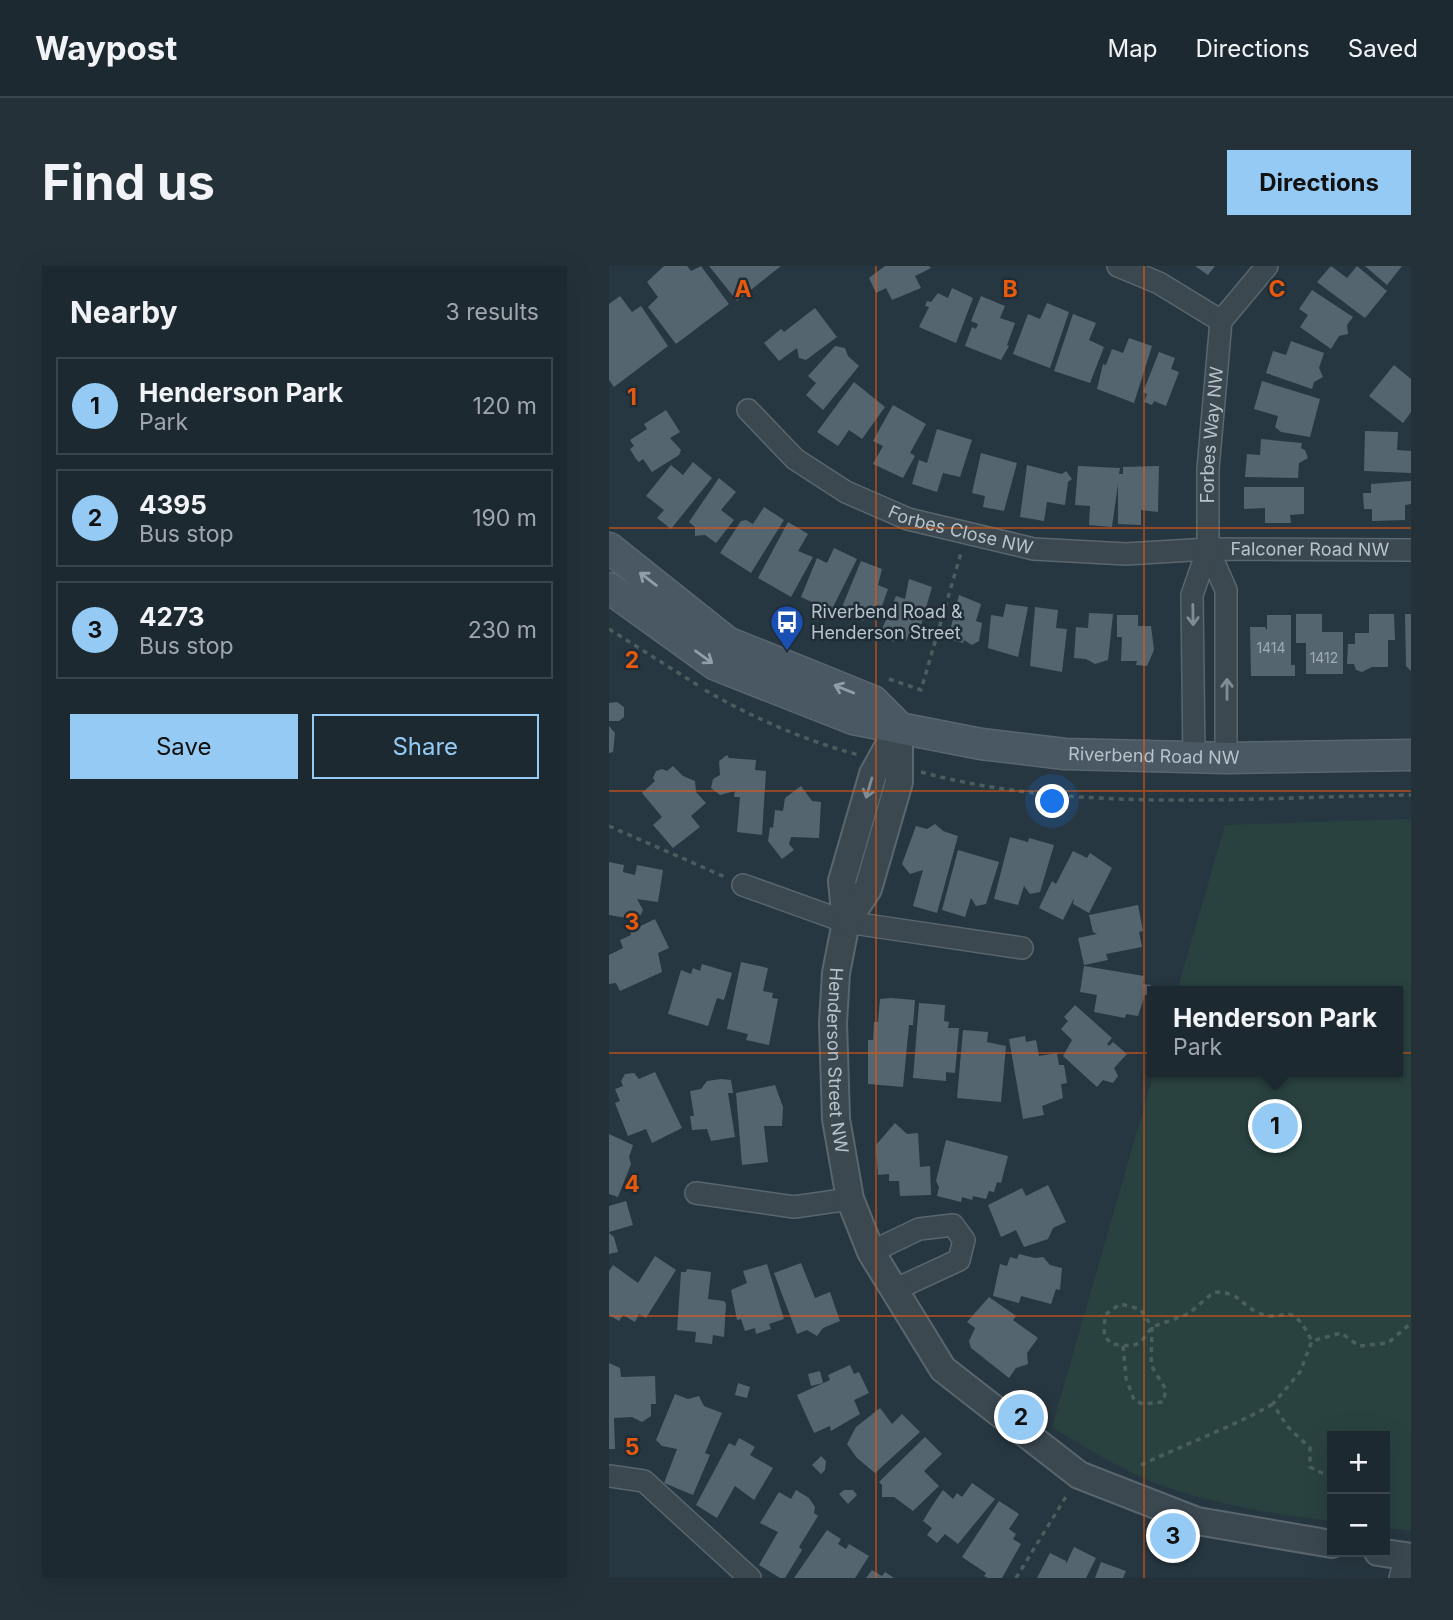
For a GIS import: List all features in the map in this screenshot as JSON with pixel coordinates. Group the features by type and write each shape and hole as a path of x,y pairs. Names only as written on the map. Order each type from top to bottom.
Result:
{"main road":[{"path":"609,548 727,642 873,701 899,727"},
{"name":"Riverbend Road NW","path":"609,588 716,665 853,719 981,744 1065,754 1194,758 1411,755"}],"street":[{"path":"1118,266 1159,284 1221,321 1267,266"},
{"name":"Forbes Way NW","path":"1194,758 1192,595 1208,549 1208,469 1221,321"},
{"name":"Forbes Close NW","path":"748,411 795,459 846,492 908,519 1034,549 1126,554 1208,549"},
{"name":"Forbes Way NW","path":"1208,549 1226,590 1226,758"},
{"name":"Falconer Road NW","path":"1208,549 1411,550"},
{"name":"Henderson Street NW","path":"899,727 873,774 842,881 846,922 836,973 836,1119 851,1199 871,1252 943,1369 1079,1475 1197,1521 1327,1543"},
{"path":"743,885 846,922 1022,948"},
{"path":"696,1193 795,1207 851,1199"},
{"path":"871,1252 919,1229 942,1226 953,1225 964,1240 959,1260 894,1290"},
{"path":"609,1476 644,1480 750,1578"}],"path":[{"path":"881,677 921,690 967,534"},
{"path":"609,827 743,885"},
{"path":"1123,1346 1126,1378 1134,1400 1143,1404 1163,1402 1166,1390 1151,1365 1152,1327 1149,1318 1133,1305 1120,1304 1105,1315 1104,1336 1112,1345 1123,1346 1141,1342 1152,1327 1188,1314 1214,1292 1231,1293 1258,1313 1287,1312 1296,1317 1312,1341"},
{"path":"1312,1341 1341,1334 1359,1346 1388,1343 1411,1322"},
{"path":"1141,1465 1195,1440 1232,1427 1273,1404 1300,1372 1312,1341"},
{"path":"1273,1404 1287,1426 1310,1448 1310,1467 1327,1476"},
{"path":"1016,1578 1079,1475"}],"green space":[{"path":"1411,819 1411,1531 1390,1529 1390,1431 1327,1431 1327,1520 1273,1513 1175,1490 1127,1470 1052,1427 1153,1077 1403,1077 1403,986 1178,986 1225,825"}],"building":[{"path":"664,266 687,266 691,271 701,266 729,304 676,344 648,307 658,297 647,282"},
{"path":"709,266 781,266 737,301"},
{"path":"885,266 931,268 915,276 921,288 892,300 886,288 876,293 869,278"},
{"path":"1195,266 1215,266 1208,275"},
{"path":"1331,266 1347,278 1357,266 1387,291 1365,318 1317,282"},
{"path":"1365,266 1402,266 1387,285"},
{"path":"952,288 973,298 956,343 919,327 929,307 925,306 927,301 931,302 938,293 948,298"},
{"path":"1312,290 1353,317 1347,325 1348,334 1339,336 1331,349 1300,327 1308,315 1299,309"},
{"path":"620,296 632,312 641,306 668,346 614,387 609,380 609,304"},
{"path":"981,296 1005,306 1000,318 1015,323 1007,345 1009,346 1001,360 965,346 972,327 976,329 978,324 971,321"},
{"path":"1047,303 1069,312 1050,368 1013,354 1028,314 1040,319"},
{"path":"815,308 837,337 806,360 799,358 797,348 779,361 764,343 781,329 784,332"},
{"path":"1073,314 1096,323 1089,340 1104,347 1090,383 1054,371"},
{"path":"1129,338 1152,346 1134,403 1097,389 1103,364 1106,365 1112,349 1123,353"},
{"path":"1291,341 1324,353 1319,368 1323,377 1314,382 1312,389 1266,373 1273,351 1286,355"},
{"path":"835,346 845,348 848,356 859,366 823,410 806,395 816,383 808,376"},
{"path":"1159,352 1175,358 1171,369 1179,372 1166,406 1154,401 1152,405 1144,402 1147,394 1143,392"},
{"path":"1394,365 1411,379 1411,412 1403,423 1369,396"},
{"path":"1262,381 1320,399 1310,437 1281,432 1275,427 1278,416 1254,409"},
{"path":"854,382 885,407 862,439 849,430 838,446 817,432"},
{"path":"893,405 926,424 910,453 915,456 903,478 873,464 883,446 873,441"},
{"path":"666,410 680,432 670,438 681,450 679,455 652,472 643,459 639,462 636,459 630,449 634,446 630,440 647,429 644,424"},
{"path":"937,429 972,440 960,477 943,473 937,492 912,484 919,460 927,463"},
{"path":"1365,431 1398,432 1397,450 1411,451 1411,473 1364,471"},
{"path":"1261,439 1302,443 1301,448 1305,450 1308,458 1299,463 1298,478 1245,477 1247,454 1260,455"},
{"path":"981,453 1017,463 1004,511 983,507 985,496 972,493"},
{"path":"693,462 712,478 671,529 657,518 664,510 646,496 671,465 683,475"},
{"path":"1027,465 1062,474 1066,471 1072,479 1068,482 1065,505 1047,502 1044,521 1020,517"},
{"path":"1078,466 1120,468 1119,474 1123,474 1123,467 1159,466 1158,512 1141,510 1141,525 1118,524 1118,484 1112,527 1089,525 1090,506 1075,505"},
{"path":"719,478 736,492 721,510 734,520 716,543 705,535 695,536 695,527 689,522"},
{"path":"1411,481 1411,504 1405,505 1405,520 1372,521 1372,509 1364,509 1363,493 1371,493 1371,484"},
{"path":"1244,487 1304,487 1304,514 1290,515 1291,523 1265,523 1265,508 1244,509"},
{"path":"764,507 784,520 751,573 720,553 741,521 746,520 753,524"},
{"path":"788,522 808,534 798,551 813,557 791,597 758,578"},
{"path":"834,548 857,559 831,611 801,597 817,558 827,563"},
{"path":"861,561 882,569 878,585 888,589 877,620 865,616 863,621 842,612"},
{"path":"909,579 932,587 917,639 908,636 906,641 896,638 895,642 879,636 896,596 905,599"},
{"path":"959,595 981,604 976,621 982,623 979,641 972,645 964,640 963,643 948,639"},
{"path":"1006,604 1028,607 1018,657 988,648 991,615 1003,617"},
{"path":"1035,607 1058,610 1056,628 1067,629 1062,672 1030,666"},
{"path":"1089,613 1113,614 1108,660 1095,664 1086,659 1074,658 1076,627 1088,628"},
{"path":"1296,614 1322,614 1322,632 1343,632 1343,674 1306,674 1306,643 1296,643"},
{"path":"1369,614 1394,614 1395,640 1388,640 1388,667 1372,667 1362,672 1356,670 1354,664 1347,664 1348,644 1355,644 1355,633 1369,633"},
{"path":"1405,614 1411,614 1411,671 1406,666"},
{"path":"1117,615 1138,615 1138,626 1151,626 1154,650 1147,666 1136,665 1137,661 1121,661 1122,637 1117,637"},
{"path":"1267,615 1291,615 1291,665 1295,665 1295,676 1251,676 1250,627 1265,627 1267,630"},
{"path":"617,702 624,707 624,717 619,721 609,721 609,703"},
{"path":"609,726 615,733 613,752 609,753"},
{"path":"727,755 729,758 756,760 755,770 766,771 762,835 737,832 740,797 734,797 735,791 720,795 711,788 713,779 720,775 719,761"},
{"path":"673,766 683,776 695,781 696,792 706,803 691,816 700,827 673,848 653,825 662,817 642,793 655,781 653,778 656,771 667,771"},
{"path":"801,786 812,801 821,802 819,838 791,837 789,844 794,850 782,859 768,841 770,827 773,828 775,810 783,811 785,798"},
{"path":"935,824 943,831 958,836 937,913 913,906 923,870 910,874 902,864 916,826 927,829"},
{"path":"1010,837 1028,842 1029,838 1054,845 1040,892 1030,894 1024,886 1018,905 994,899"},
{"path":"958,850 999,862 986,904 976,906 971,898 965,917 942,910"},
{"path":"1073,851 1087,858 1090,853 1112,868 1089,913 1073,904 1074,898 1063,920 1039,908 1052,881 1056,884"},
{"path":"609,862 624,865 623,872 635,875 637,865 663,870 658,902 637,899 643,910 638,920 609,915"},
{"path":"1138,905 1143,931 1139,932 1142,947 1106,954 1108,960 1084,965 1078,938 1097,934 1093,932 1089,915"},
{"path":"655,919 669,948 658,953 662,972 620,991 616,983 609,984 609,955 623,948 620,940 631,935 630,931"},
{"path":"741,962 768,968 763,991 773,993 772,998 778,999 769,1045 746,1040 748,1034 727,1029"},
{"path":"702,964 732,973 724,1000 717,998 708,1026 668,1014 681,970 691,974 693,968 700,971"},
{"path":"1084,966 1144,976 1143,984 1151,985 1147,986 1147,995 1138,1016 1126,1014 1125,1018 1094,1012 1097,995 1080,992"},
{"path":"880,999 915,1000 913,1025 909,1025 903,1087 868,1084 868,1040 873,1040"},
{"path":"919,1003 945,1005 944,1021 949,1022 948,1028 959,1028 955,1073 946,1072 946,1081 913,1078"},
{"path":"1075,1005 1112,1038 1107,1044 1109,1046 1113,1042 1127,1054 1114,1068 1118,1076 1113,1083 1103,1080 1097,1087 1063,1056 1072,1040 1061,1029 1068,1021 1064,1017"},
{"path":"963,1030 988,1032 987,1042 1006,1046 1001,1102 957,1098"},
{"path":"1025,1036 1026,1042 1036,1040 1039,1056 1057,1053 1059,1065 1064,1065 1067,1083 1061,1084 1063,1098 1042,1106 1044,1115 1023,1119 1009,1039"},
{"path":"655,1072 682,1128 652,1143 646,1129 628,1136 615,1103 620,1101 615,1089 623,1086 621,1081 625,1074 634,1073 639,1079"},
{"path":"731,1080 733,1093 728,1093 735,1137 711,1141 707,1129 692,1130 690,1116 694,1116 690,1091 701,1089 707,1081"},
{"path":"775,1085 783,1107 782,1126 764,1126 768,1162 742,1165 736,1093"},
{"path":"895,1123 907,1134 918,1133 920,1167 930,1166 931,1195 900,1196 899,1181 889,1181 889,1174 878,1175 876,1145"},
{"path":"609,1134 633,1145 629,1157 631,1164 618,1197 609,1194"},
{"path":"946,1140 1008,1156 1001,1183 997,1182 994,1192 989,1191 986,1199 973,1196 972,1200 962,1197 961,1202 937,1196 939,1187 936,1181"},
{"path":"1048,1185 1066,1222 1053,1228 1048,1239 1024,1247 1016,1230 1001,1237 988,1205 1022,1188 1026,1196"},
{"path":"626,1201 633,1225 609,1232 609,1206"},
{"path":"609,1233 614,1237 618,1252 609,1254"},
{"path":"1019,1254 1043,1257 1050,1265 1062,1268 1060,1290 1056,1289 1051,1304 1021,1296 1019,1303 993,1296 1000,1264 1007,1266 1010,1257 1017,1259"},
{"path":"655,1256 676,1270 646,1318 639,1314 635,1322 623,1315 619,1321 609,1315 609,1271 613,1265 638,1283"},
{"path":"801,1263 815,1298 830,1292 840,1321 823,1328 817,1336 807,1330 797,1334 774,1273"},
{"path":"767,1264 784,1319 769,1324 771,1329 756,1334 755,1328 745,1331 741,1319 737,1320 731,1290 747,1283 743,1271"},
{"path":"687,1269 711,1272 708,1299 724,1301 726,1304 724,1337 713,1335 712,1344 695,1342 696,1332 677,1330 681,1272 686,1272"},
{"path":"989,1297 1016,1316 1013,1320 1038,1338 1027,1353 1028,1364 1016,1368 1009,1378 971,1348 969,1341 975,1328 967,1322"},
{"path":"609,1363 620,1368 621,1377 655,1376 656,1404 651,1404 651,1416 642,1422 632,1417 614,1418 615,1449 609,1449"},
{"path":"850,1365 854,1374 859,1372 869,1393 854,1400 860,1414 831,1431 830,1426 814,1433 797,1395 830,1380 828,1375"},
{"path":"820,1371 823,1383 811,1386 808,1374"},
{"path":"738,1383 750,1387 747,1398 735,1395"},
{"path":"675,1394 688,1399 699,1396 704,1406 722,1413 705,1453 710,1455 693,1495 664,1483 677,1449 662,1446 656,1440"},
{"path":"880,1408 892,1424 902,1414 920,1432 875,1473 857,1458 847,1444 856,1427"},
{"path":"925,1437 942,1454 924,1471 939,1486 913,1511 894,1497 882,1497 882,1485 879,1482"},
{"path":"739,1438 755,1447 750,1455 773,1468 754,1500 735,1486 717,1518 696,1505 729,1443 735,1446"},
{"path":"821,1456 826,1461 825,1470 821,1474 812,1465"},
{"path":"972,1483 995,1499 958,1544 945,1534 937,1543 927,1535 932,1528 923,1521 943,1490 953,1499 957,1493 962,1497"},
{"path":"796,1490 809,1498 815,1507 814,1513 818,1516 799,1547 802,1550 785,1578 780,1578 759,1565 778,1532 760,1523 779,1492 791,1499"},
{"path":"844,1490 853,1490 857,1495 848,1504 839,1494"},
{"path":"999,1501 1019,1514 1009,1529 1016,1534 1013,1539 1021,1544 1002,1578 988,1578 984,1576 986,1573 962,1557"},
{"path":"827,1530 841,1539 838,1544 846,1549 849,1544 869,1556 855,1578 794,1578"},
{"path":"1074,1547 1096,1558 1086,1578 1037,1578 1050,1553 1066,1561 1066,1564"},
{"path":"1101,1562 1126,1571 1123,1578 1095,1578"},
{"path":"872,1570 882,1576 885,1572 894,1578 866,1578"}],"place":[{"name":"Riverbend Road & Henderson Street","path":"787,652"},
{"name":"Henderson Park","path":"1275,1126"},
{"name":"4395","path":"1021,1417"},
{"name":"4273","path":"1173,1536"}]}
